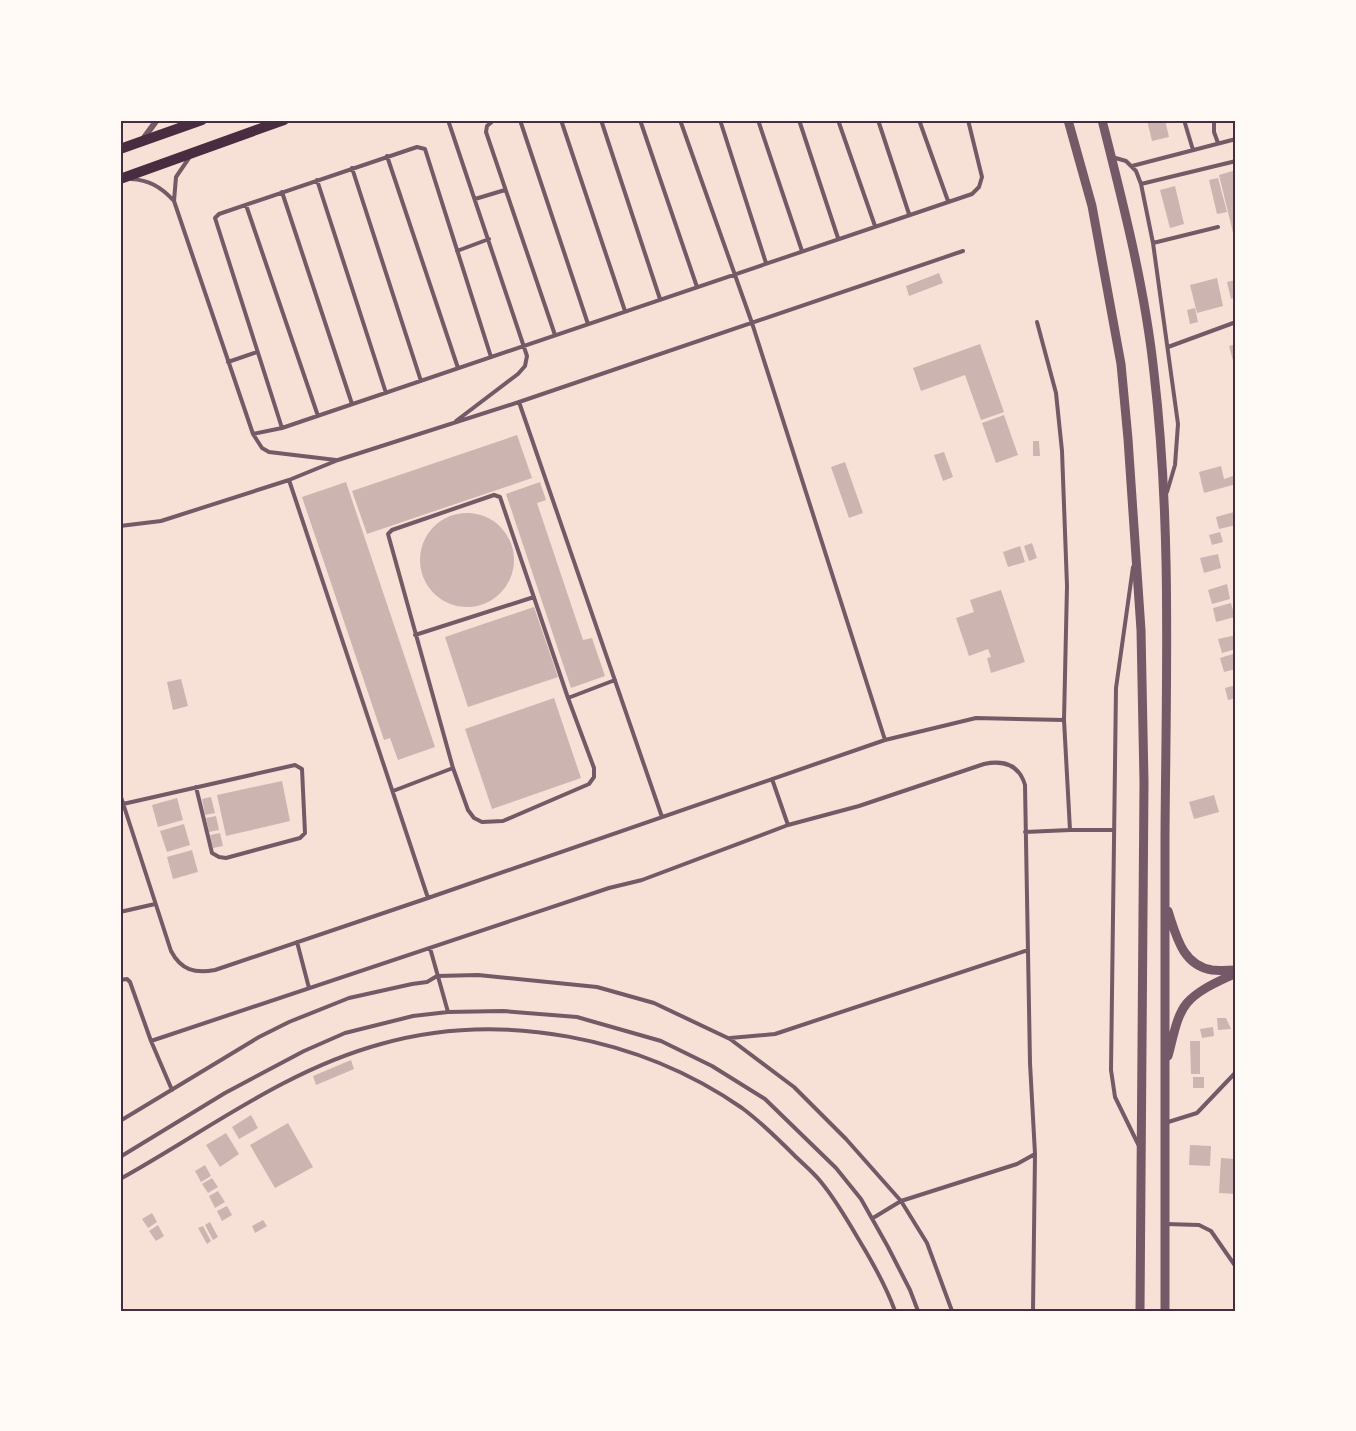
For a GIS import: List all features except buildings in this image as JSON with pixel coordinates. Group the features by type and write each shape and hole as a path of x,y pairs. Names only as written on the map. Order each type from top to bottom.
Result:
{"main road":[{"path":"120,148 201,120"},
{"path":"120,179 284,120"}],"street":[{"path":"140,141 157,120"},
{"path":"1068,120 1092,206 1121,364 1141,630 1144,782 1140,1311"},
{"path":"1102,120 1142,294 1154,372 1161,450 1166,548 1167,681 1165,1311"},
{"path":"1165,902 1180,948 1193,962 1210,970 1236,971"},
{"path":"1164,1067 1178,1021 1187,1003 1236,971"}],"lane":[{"path":"448,120 527,356 522,370 453,423"},
{"path":"494,120 487,126 486,132 555,335"},
{"path":"520,120 588,324"},
{"path":"561,120 625,311"},
{"path":"601,120 660,299"},
{"path":"640,120 697,287"},
{"path":"680,120 752,323 885,740"},
{"path":"720,120 766,263"},
{"path":"758,120 802,251"},
{"path":"799,120 838,238"},
{"path":"838,120 875,226"},
{"path":"878,120 909,214"},
{"path":"920,120 948,201"},
{"path":"253,434 282,428 352,405 972,194 980,187 982,177 968,120"},
{"path":"1184,120 1193,150"},
{"path":"1214,120 1214,132 1218,143"},
{"path":"1132,166 1236,139"},
{"path":"282,428 214,220 216,215 387,156 417,147 425,149 491,357"},
{"path":"199,150 182,166 174,189 174,201 253,434 262,448 269,452 338,460"},
{"path":"387,156 458,368"},
{"path":"1112,157 1126,161 1132,166 1141,184 1153,243 1178,414 1175,465 1163,504"},
{"path":"1141,184 1236,160"},
{"path":"352,168 421,381"},
{"path":"120,179 138,179 155,185 174,201"},
{"path":"317,180 386,393"},
{"path":"475,199 505,190"},
{"path":"282,192 352,405"},
{"path":"246,205 318,416"},
{"path":"1153,243 1218,227"},
{"path":"457,250 489,240"},
{"path":"120,526 161,521 289,480 338,460 519,402 963,251"},
{"path":"1037,322 1056,393 1061,431 1067,586 1064,720 1070,830"},
{"path":"1168,347 1236,322"},
{"path":"228,362 257,352"},
{"path":"519,402 662,817"},
{"path":"289,480 428,898"},
{"path":"494,495 500,498 534,597 594,768 594,777 589,784 503,821 482,822 474,818 468,810 453,768 388,534 392,530 494,495"},
{"path":"1136,552 1117,677 1113,830 1112,1077 1115,1097 1140,1149"},
{"path":"415,635 534,597"},
{"path":"568,698 615,680"},
{"path":"120,794 175,959 190,971 215,970 885,740 976,718 1064,720"},
{"path":"151,1041 609,888 642,880 788,825 859,806 992,762 1012,765 1023,776 1025,785 1030,1063 1035,1154 1034,1311"},
{"path":"123,804 295,765 302,769 305,833 300,838 226,858 219,857 212,853 196,788"},
{"path":"393,791 453,768"},
{"path":"772,779 788,825"},
{"path":"1025,832 1113,830"},
{"path":"120,912 155,904"},
{"path":"297,942 309,988"},
{"path":"430,948 448,1012"},
{"path":"730,1039 775,1034 1028,950"},
{"path":"120,1121 259,1037 289,1022 350,998 427,982 437,976 478,975 557,981 597,987 654,1003 730,1039 794,1087 846,1139 901,1201 927,1243 952,1311"},
{"path":"120,980 127,979 130,982 151,1041 172,1090"},
{"path":"120,1157 225,1093 304,1051 345,1034 413,1016 448,1012 503,1011 564,1015 661,1041 739,1081 765,1099 836,1168 861,1199 910,1290 918,1311"},
{"path":"120,1179 235,1110 319,1065 354,1052 416,1036 471,1031 504,1030 561,1034 661,1064 717,1092 745,1110 821,1182 878,1272 895,1311"},
{"path":"1164,1123 1197,1113 1236,1072"},
{"path":"873,1218 901,1201 1017,1164 1035,1154"},
{"path":"1165,1224 1199,1225 1211,1231 1236,1267"}]}
